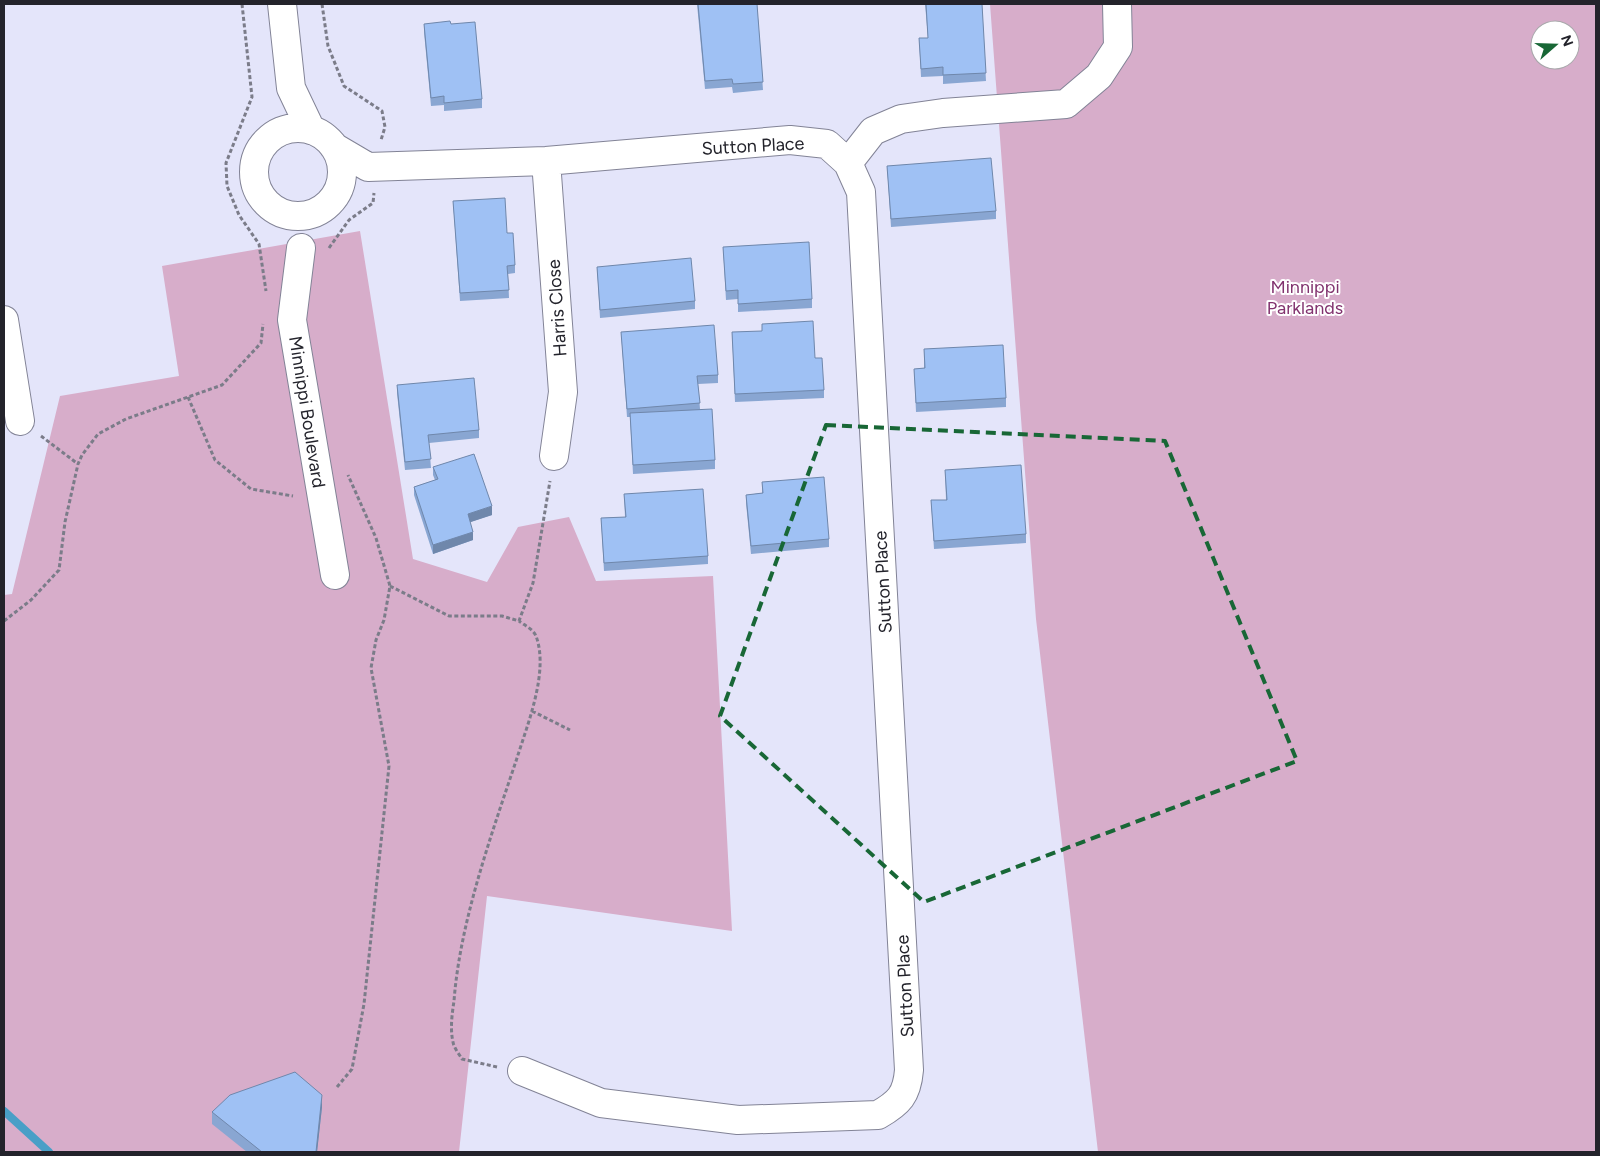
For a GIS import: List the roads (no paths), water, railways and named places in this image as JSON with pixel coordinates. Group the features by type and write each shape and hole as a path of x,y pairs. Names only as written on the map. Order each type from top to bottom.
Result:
{"street":[{"path":"282,4 291,88 311,130"},
{"path":"848,163 873,131 901,119 943,113 1066,104 1099,76 1118,47 1117,4"},
{"path":"270,138 291,88"},
{"path":"297,128 311,130 324,136 334,147 341,160 340,188 332,201 321,210 308,215 293,216 279,212 267,203 257,184 255,163 260,149 270,138 283,131 297,128"},
{"name":"Sutton Place","path":"371,167 546,161 790,140 827,144 848,163 862,192 909,1060 908,1088 892,1107 878,1115 738,1120 601,1103 522,1071"},
{"path":"334,147 371,167 340,188"},
{"name":"Harris Close","path":"546,161 563,392 554,456"},
{"name":"Minnippi Boulevard","path":"313,252 292,320 320,496 335,575"},
{"path":"4,320 20,421"}],"waterway":[{"path":"4,1111 49,1152"}],"park label":[{"name":"Minnippi Parklands","path":"1305,297"}]}
